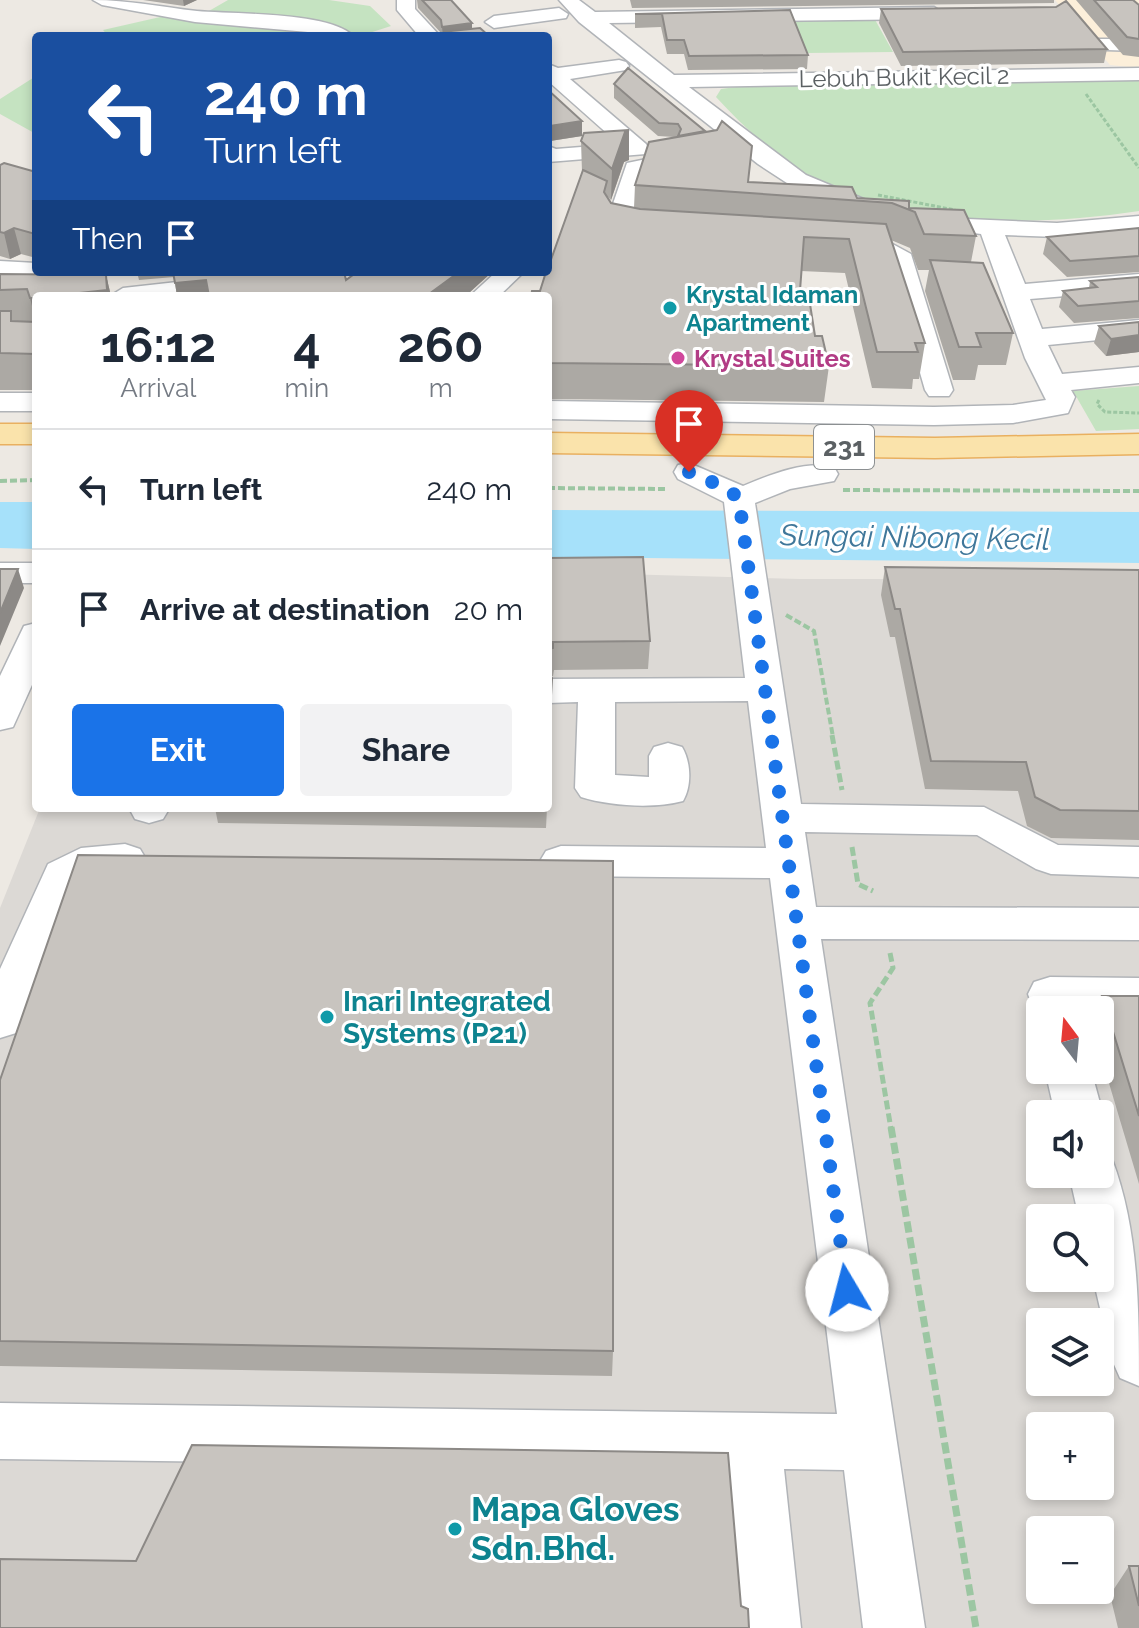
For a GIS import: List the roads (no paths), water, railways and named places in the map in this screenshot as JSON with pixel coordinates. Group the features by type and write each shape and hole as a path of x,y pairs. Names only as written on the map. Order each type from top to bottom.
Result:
{"main road":[{"path":"0,434 32,434"},
{"name":"231","path":"555,435 935,448 1139,444"},
{"name":"231","path":"555,435 680,480 831,482 1139,470"},
{"path":"0,463 32,463"}],"street":[{"path":"102,0 195,16 301,24 329,32"},
{"path":"406,0 406,10 426,32"},
{"path":"479,5 503,32 563,7 586,18 613,37 628,62 669,81 798,180 875,202"},
{"path":"586,18 832,7 959,13"},
{"path":"889,33 934,33"},
{"path":"613,37 736,36"},
{"path":"1083,40 1115,63 1139,66"},
{"path":"1083,40 1105,74"},
{"path":"1056,53 1083,40 1139,45"},
{"path":"856,55 865,78"},
{"path":"554,79 628,62 669,57"},
{"name":"Lebuh Bukit Kecil 2","path":"669,81 1139,74"},
{"path":"554,79 638,149"},
{"path":"552,154 638,149 734,133"},
{"path":"671,235 631,233 618,224 635,168 706,155"},
{"path":"957,217 991,229 1057,230 1139,223"},
{"path":"991,229 1002,283 1032,338 1055,395"},
{"path":"810,243 887,248 898,254 918,280 939,390"},
{"path":"0,269 32,270"},
{"path":"126,276 124,281 132,284 201,276"},
{"path":"178,292 298,276"},
{"path":"258,292 313,286 319,282 320,276"},
{"path":"488,292 506,276"},
{"path":"1002,283 1139,282"},
{"path":"0,289 35,292"},
{"path":"1032,338 1139,328"},
{"path":"555,435 1013,414 1055,395 1139,375"},
{"path":"0,402 32,402"},
{"path":"680,480 728,489 739,503 894,1628"},
{"path":"739,503 782,481 831,482"},
{"path":"0,573 32,573"},
{"path":"0,635 32,635"},
{"path":"2,706 32,643"},
{"path":"552,691 765,689"},
{"path":"597,691 595,788 669,791 668,756"},
{"path":"783,818 984,821 1051,859 1139,862"},
{"path":"0,1020 63,875 81,863 158,859"},
{"path":"520,861 789,863"},
{"path":"797,923 1139,924"},
{"path":"1050,996 1139,995"},
{"path":"1097,1188 1139,1360"},
{"path":"0,1431 869,1442"},
{"path":"755,1467 770,1628"}],"water":[{"path":"0,502 32,502 32,549 0,548"},
{"name":"Sungai Nibong Kecil","path":"552,510 1139,512 1139,563 552,557"}],"place":[{"name":"Krystal Idaman Apartment","path":"670,308"},
{"name":"Krystal Suites","path":"678,358"},
{"name":"Inari Integrated Systems (P21)","path":"327,1017"},
{"name":"Mapa Gloves Sdn.Bhd.","path":"455,1529"}]}
